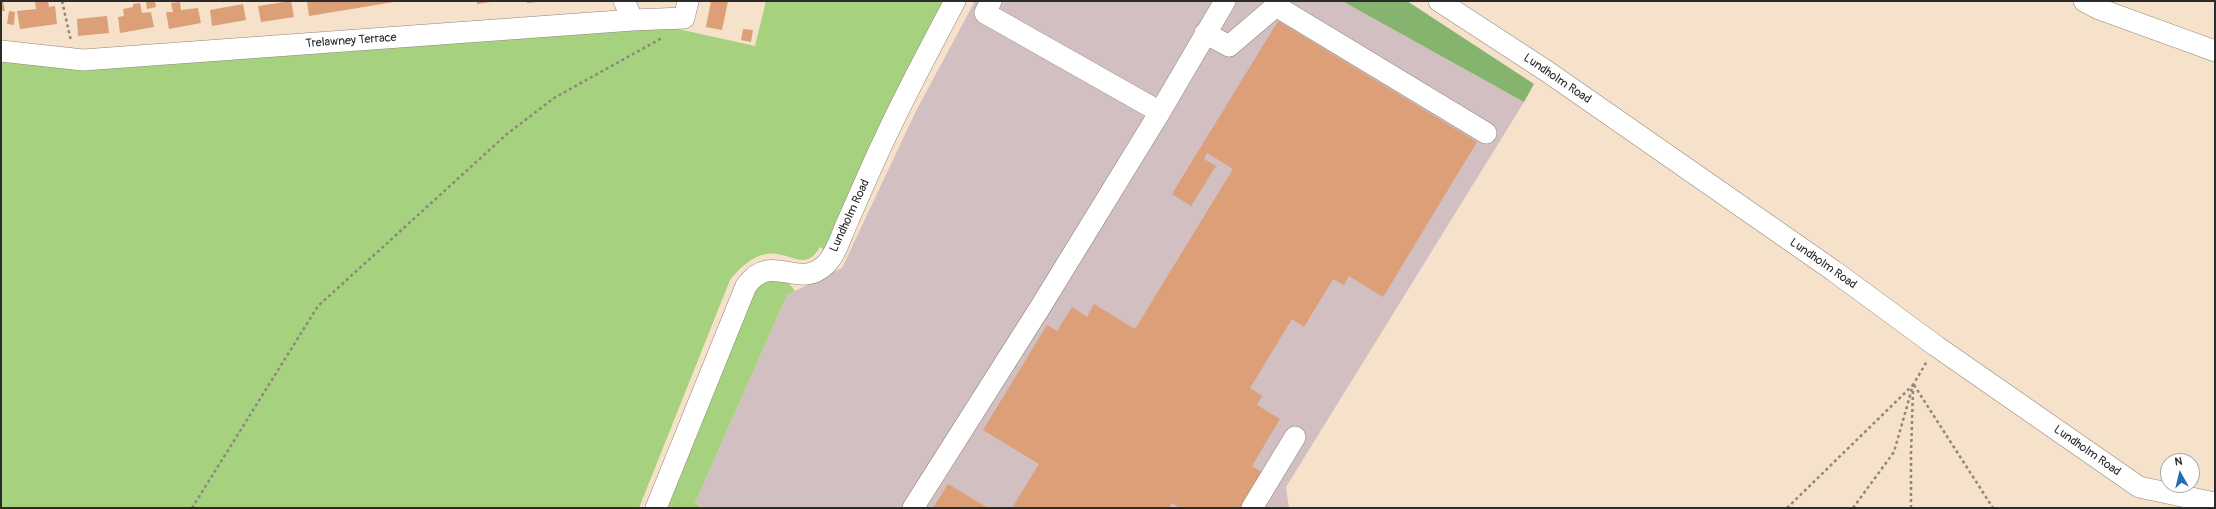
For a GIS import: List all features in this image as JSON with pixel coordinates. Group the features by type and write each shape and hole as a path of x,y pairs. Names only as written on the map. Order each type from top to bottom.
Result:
{"street":[{"path":"624,1 633,20"},
{"name":"Trelawney Terrace","path":"1,51 74,59 118,58 633,20 684,18 688,1"},
{"name":"Lundholm Road","path":"656,508 746,286 752,278 768,270 776,270 800,276 820,270 826,264 837,245 886,136 954,1"},
{"path":"991,1 985,13 1160,112"},
{"path":"913,508 1041,306 1160,112 1225,1"},
{"name":"Lundholm Road","path":"1439,1 1548,72 1834,271 1936,346 2139,487 2215,502"},
{"path":"2084,1 2099,9 2215,51"},
{"path":"1205,33 1229,46 1276,6 1486,133"},
{"path":"1252,508 1295,437"}],"path":[{"path":"62,1 74,59"},
{"path":"192,508 318,306 507,134 554,98 664,36"},
{"path":"1853,508 1894,452 1914,385 1936,346"},
{"path":"1787,508 1914,385"},
{"path":"1911,508 1911,454 1914,385"},
{"path":"1914,385 1993,508"}],"shaded area":[{"path":"975,1 1342,1 1524,102 1286,487 1289,508 704,508 695,503 787,295 842,268 916,111"}],"green space":[{"path":"766,1 947,1 824,250 820,247 815,254 806,260 777,254 763,255 750,261 730,280 639,508 1,508 1,59 669,27 755,46"},
{"path":"1342,1 1407,1 1534,84 1524,102"},
{"path":"769,280 788,282 795,291 787,295 695,503 703,508 665,508 754,289"}],"building":[{"path":"1,1 3,1 5,11 1,11"},
{"path":"35,1 48,1 49,7 55,6 57,24 20,29 17,11 36,9"},
{"path":"146,1 155,1 156,7 147,9"},
{"path":"291,1 294,17 261,22 258,6"},
{"path":"307,1 394,1 394,2 309,16"},
{"path":"477,1 491,1 491,2 477,4"},
{"path":"527,1 537,1 537,2 527,3"},
{"path":"711,1 728,1 722,30 706,27"},
{"path":"180,2 181,10 198,8 201,23 169,29 166,12 173,12 171,3"},
{"path":"140,3 142,13 151,12 154,27 120,33 118,17 124,16 123,9 133,7 133,4"},
{"path":"243,4 246,20 212,26 210,10"},
{"path":"9,11 15,12 14,25 7,24"},
{"path":"107,16 109,33 78,36 77,19"},
{"path":"1278,21 1477,142 1383,297 1349,276 1344,285 1333,279 1304,327 1292,319 1250,388 1262,396 1257,405 1280,419 1252,466 1263,473 1241,508 1180,508 1172,503 1169,508 1012,508 1039,464 983,430 1047,325 1057,331 1072,307 1087,317 1094,304 1135,329 1233,169 1207,153 1204,159 1216,166 1191,206 1172,194"},
{"path":"743,29 753,30 751,42 741,40"},
{"path":"948,484 988,508 933,508"}]}
